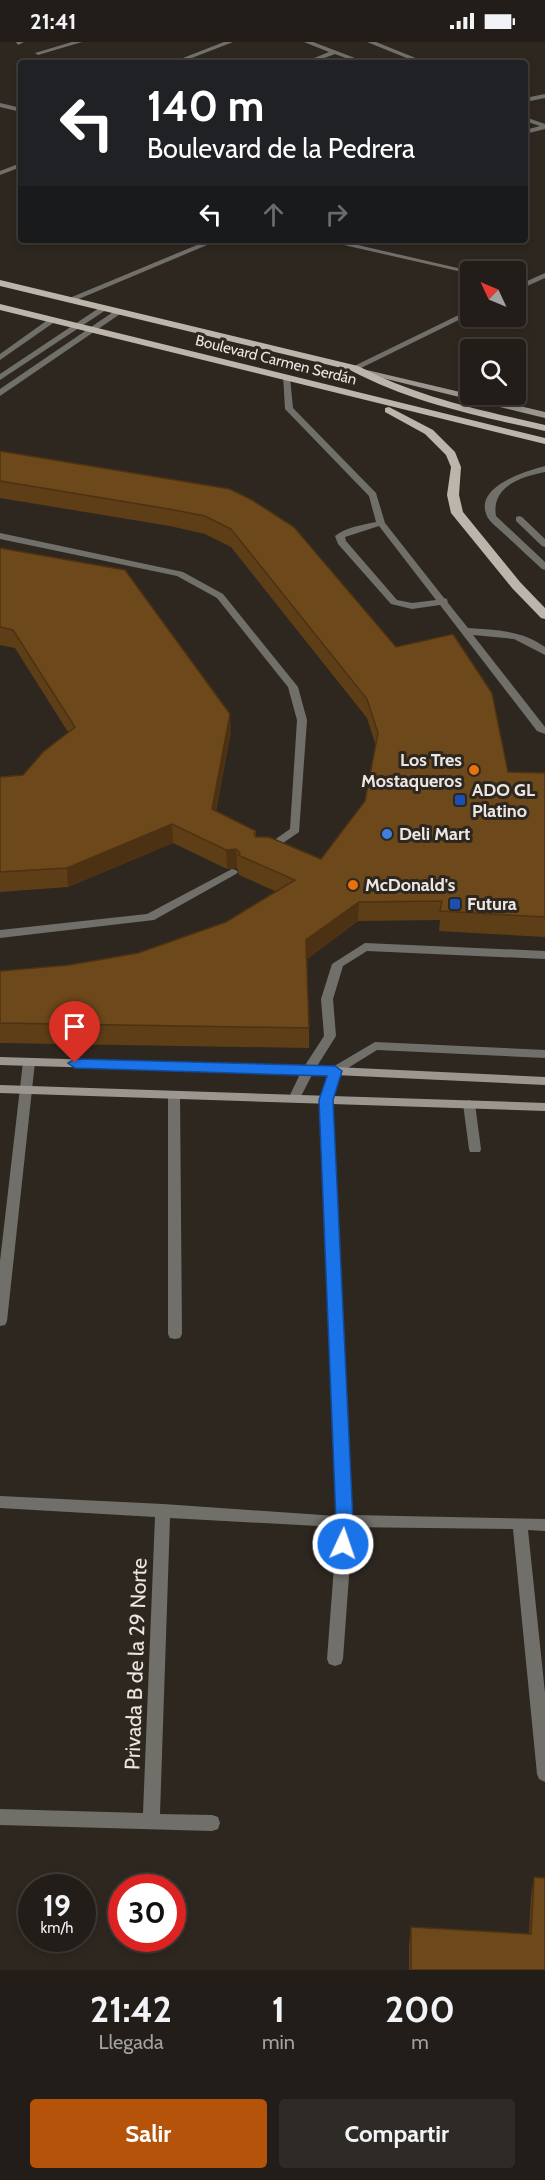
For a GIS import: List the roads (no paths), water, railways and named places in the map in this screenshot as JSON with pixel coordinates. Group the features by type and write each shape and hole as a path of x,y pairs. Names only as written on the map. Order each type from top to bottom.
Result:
{"main road":[{"name":"Boulevard Carmen Serdán","path":"0,283 119,312 188,341 286,377 545,441"},
{"name":"Boulevard Carmen Serdán","path":"0,307 91,330 188,341 354,368"},
{"path":"354,368 380,382 413,395 545,428"},
{"path":"365,398 418,425 445,447 453,457 456,467 453,495 457,513 516,585 545,615"}],"street":[{"path":"38,53 79,42"},
{"path":"181,60 230,42"},
{"path":"307,42 357,60"},
{"path":"370,42 416,60"},
{"path":"312,60 335,52"},
{"path":"528,99 545,96"},
{"path":"0,105 18,109"},
{"path":"528,119 545,127"},
{"path":"528,131 545,127"},
{"path":"0,172 18,166"},
{"path":"0,167 18,171"},
{"path":"71,299 208,243"},
{"path":"340,243 460,269"},
{"path":"527,284 545,275"},
{"path":"527,284 545,287"},
{"path":"0,378 105,308"},
{"path":"0,393 119,312"},
{"path":"354,368 460,316"},
{"path":"0,358 52,321"},
{"name":"Boulevard Carmen Serdán","path":"354,368 545,415"},
{"path":"286,377 289,409 373,495 381,523 444,601 541,729 545,731"},
{"path":"545,469 530,472 498,489 490,501 490,511 492,517 545,567"},
{"path":"519,519 545,544"},
{"path":"381,523 347,531 340,536 341,542 394,602 402,606 413,606 444,601"},
{"path":"0,536 180,574 220,596 293,687 302,720 295,830 262,853"},
{"path":"465,631 521,637 533,642 545,652"},
{"path":"0,934 150,917 232,872"},
{"path":"294,1099 308,1070 330,1036 327,999 338,964 365,947 545,955"},
{"path":"335,1659 345,1521 326,1100 335,1071 375,1046 545,1054"},
{"path":"0,1061 308,1070 545,1081"},
{"path":"0,1321 29,1062"},
{"path":"0,1089 545,1107"},
{"path":"174,1095 175,1334"},
{"path":"469,1104 475,1149"},
{"path":"0,1502 345,1521 545,1525"},
{"name":"Privada B de la 29 Norte","path":"151,1820 164,1510"},
{"path":"520,1523 545,1774"},
{"path":"0,1817 212,1823"}],"place":[{"name":"Los Tres Mostaqueros","path":"474,770"},
{"name":"ADO GL Platino","path":"460,800"},
{"name":"Deli Mart","path":"387,834"},
{"name":"McDonald's","path":"353,885"},
{"name":"Futura","path":"455,904"}]}
